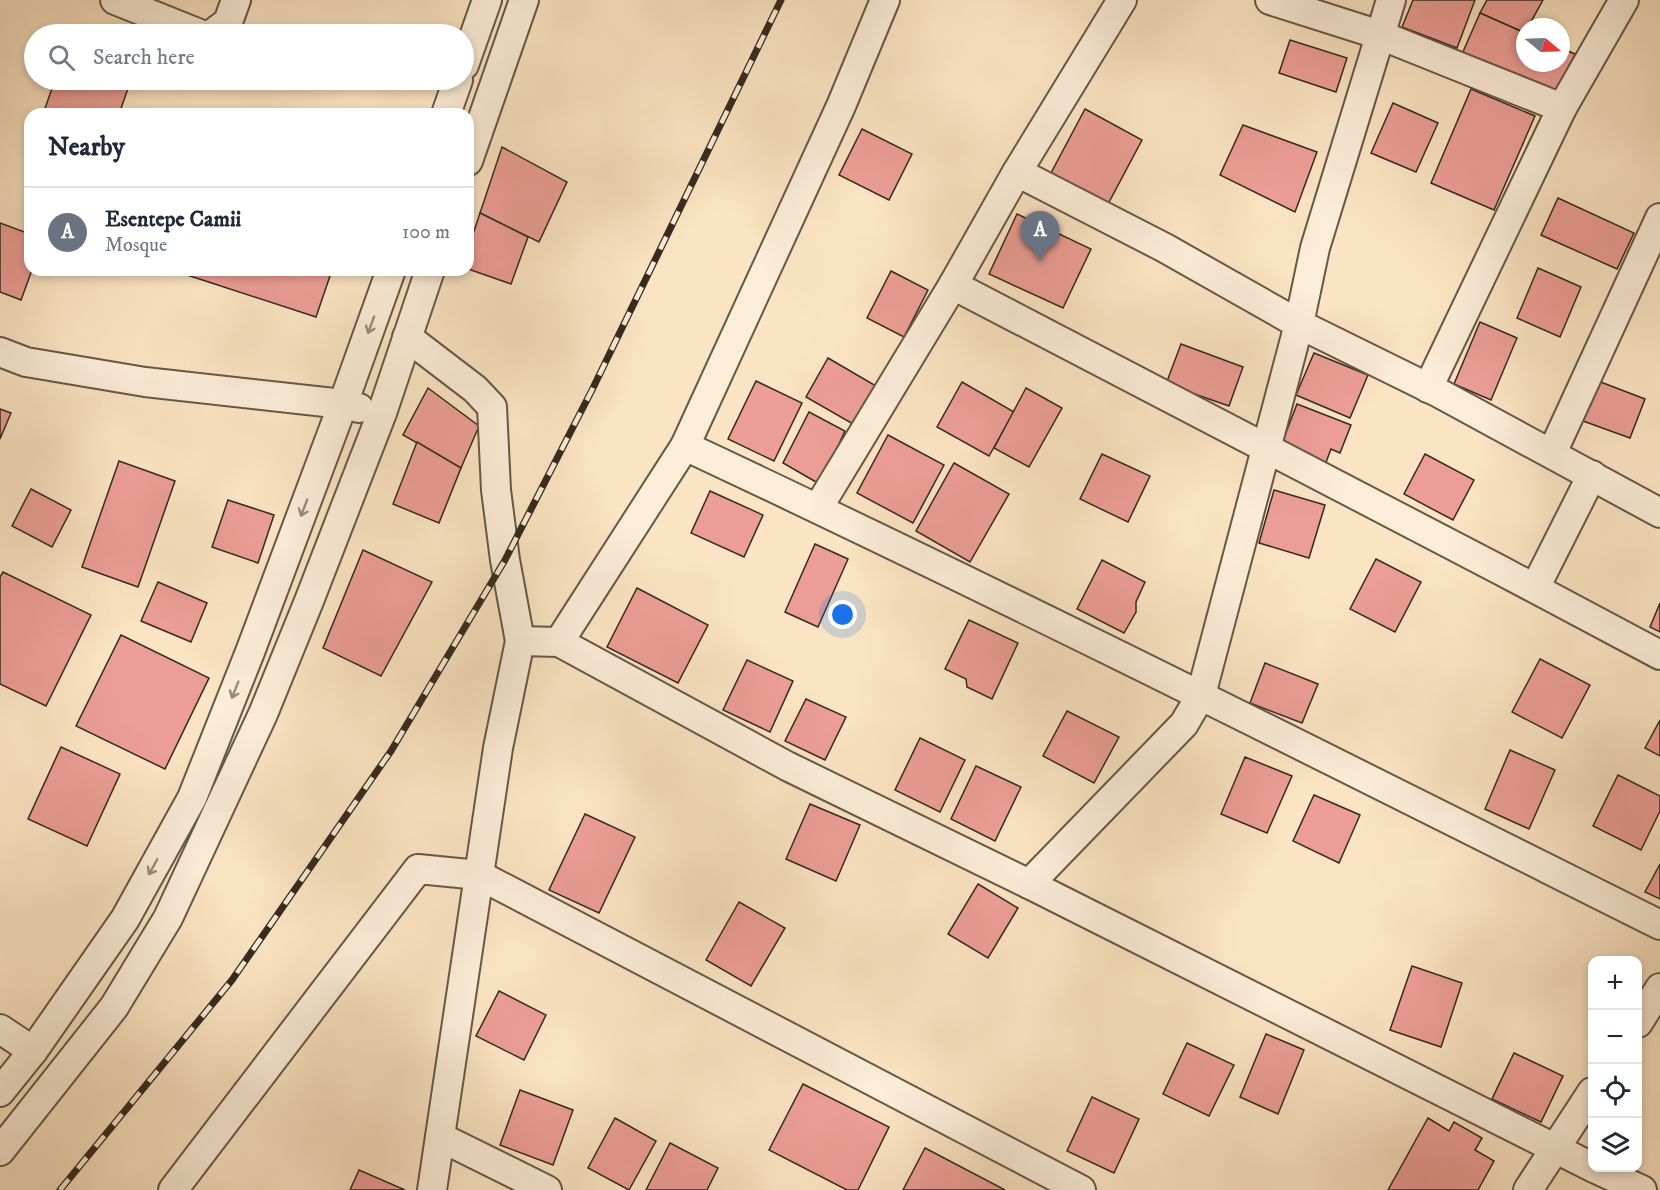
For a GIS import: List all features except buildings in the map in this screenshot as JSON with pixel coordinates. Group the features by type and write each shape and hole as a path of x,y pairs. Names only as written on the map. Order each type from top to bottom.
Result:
{"street":[{"path":"115,0 175,24"},
{"path":"225,24 236,0"},
{"path":"474,35 486,0"},
{"path":"474,144 524,0"},
{"path":"559,642 685,446 841,106 885,0"},
{"path":"818,508 1122,0"},
{"path":"1270,0 1380,35 1562,108"},
{"path":"1029,884 1184,724 1201,695 1299,324 1316,248 1391,0"},
{"path":"1428,388 1562,108 1624,0"},
{"path":"448,108 454,90"},
{"path":"1017,172 1165,248 1299,324 1552,453 1660,513"},
{"path":"1552,453 1660,218"},
{"path":"0,1092 33,1051 125,919 192,798 250,652 389,276"},
{"path":"0,1151 114,1007 168,918 263,714 382,413 428,276"},
{"path":"953,285 1660,655"},
{"path":"407,337 474,389 492,407 496,490 505,560 520,641 498,748 432,1190"},
{"path":"0,352 26,362 145,382 343,404 382,413"},
{"path":"685,446 818,508 1201,695 1660,925"},
{"path":"1535,588 1592,475"},
{"path":"520,641 559,642 787,766 1029,884 1588,1165"},
{"path":"173,1190 418,869 479,875 1041,1181 1081,1190"},
{"path":"1642,1017 1660,988"},
{"path":"0,1029 33,1051"},
{"path":"1528,1190 1588,1100"},
{"path":"440,1137 547,1190"},
{"path":"1604,1172 1642,1190"}],"railway":[{"path":"60,1190 232,980 391,751 505,560 592,390 781,0"}],"place":[{"name":"Esentepe Camii","path":"1040,261"}]}
